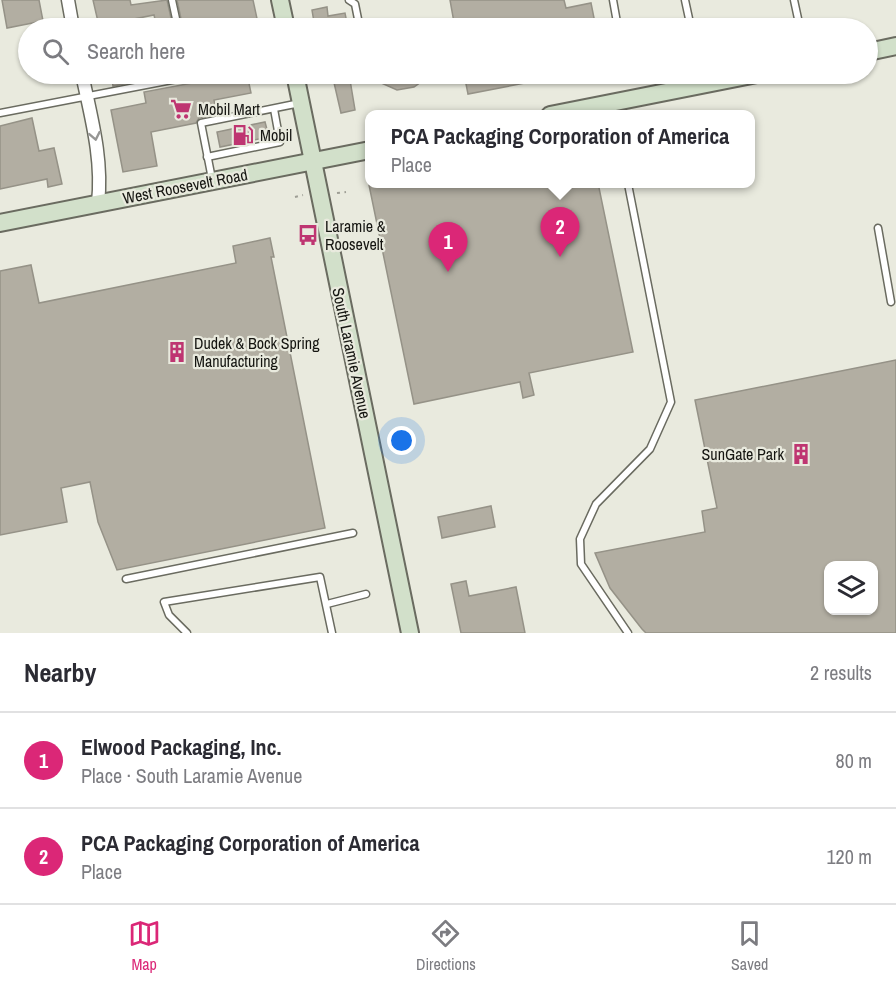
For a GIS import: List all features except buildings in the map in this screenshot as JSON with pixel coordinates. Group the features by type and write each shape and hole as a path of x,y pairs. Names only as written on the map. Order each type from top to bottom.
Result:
{"main road":[{"path":"280,0 284,18"},
{"path":"878,50 896,46"},
{"name":"South Laramie Avenue","path":"297,84 411,633"},
{"path":"591,110 612,108 686,84"},
{"name":"West Roosevelt Road","path":"0,223 365,151"}],"street":[{"path":"68,0 71,18"},
{"path":"84,84 99,158 101,178 98,203"}],"lane":[{"path":"172,0 176,18"},
{"path":"349,0 355,4 358,18"},
{"path":"613,0 616,18"},
{"path":"686,0 689,18"},
{"path":"794,0 798,18"},
{"path":"0,113 145,84"},
{"path":"212,181 201,123 300,103"},
{"path":"207,157 280,142 274,109"},
{"path":"628,633 581,564 580,539 596,504 650,449 671,402 629,188"},
{"path":"878,228 891,302"},
{"path":"126,579 353,533"},
{"path":"187,633 169,615 164,602 320,577 332,633"},
{"path":"327,604 366,594"}],"path":[{"path":"337,193 346,192"},
{"path":"296,197 303,195"}],"place":[{"name":"Mobil Mart","path":"181,109"},
{"name":"Mobil","path":"243,135"},
{"name":"Laramie & Roosevelt","path":"308,235"},
{"name":"PCA Packaging Corporation of America","path":"560,257"},
{"name":"Elwood Packaging, Inc.","path":"448,272"},
{"name":"Dudek & Bock Spring Manufacturing","path":"177,352"},
{"name":"SunGate Park","path":"801,454"}]}
